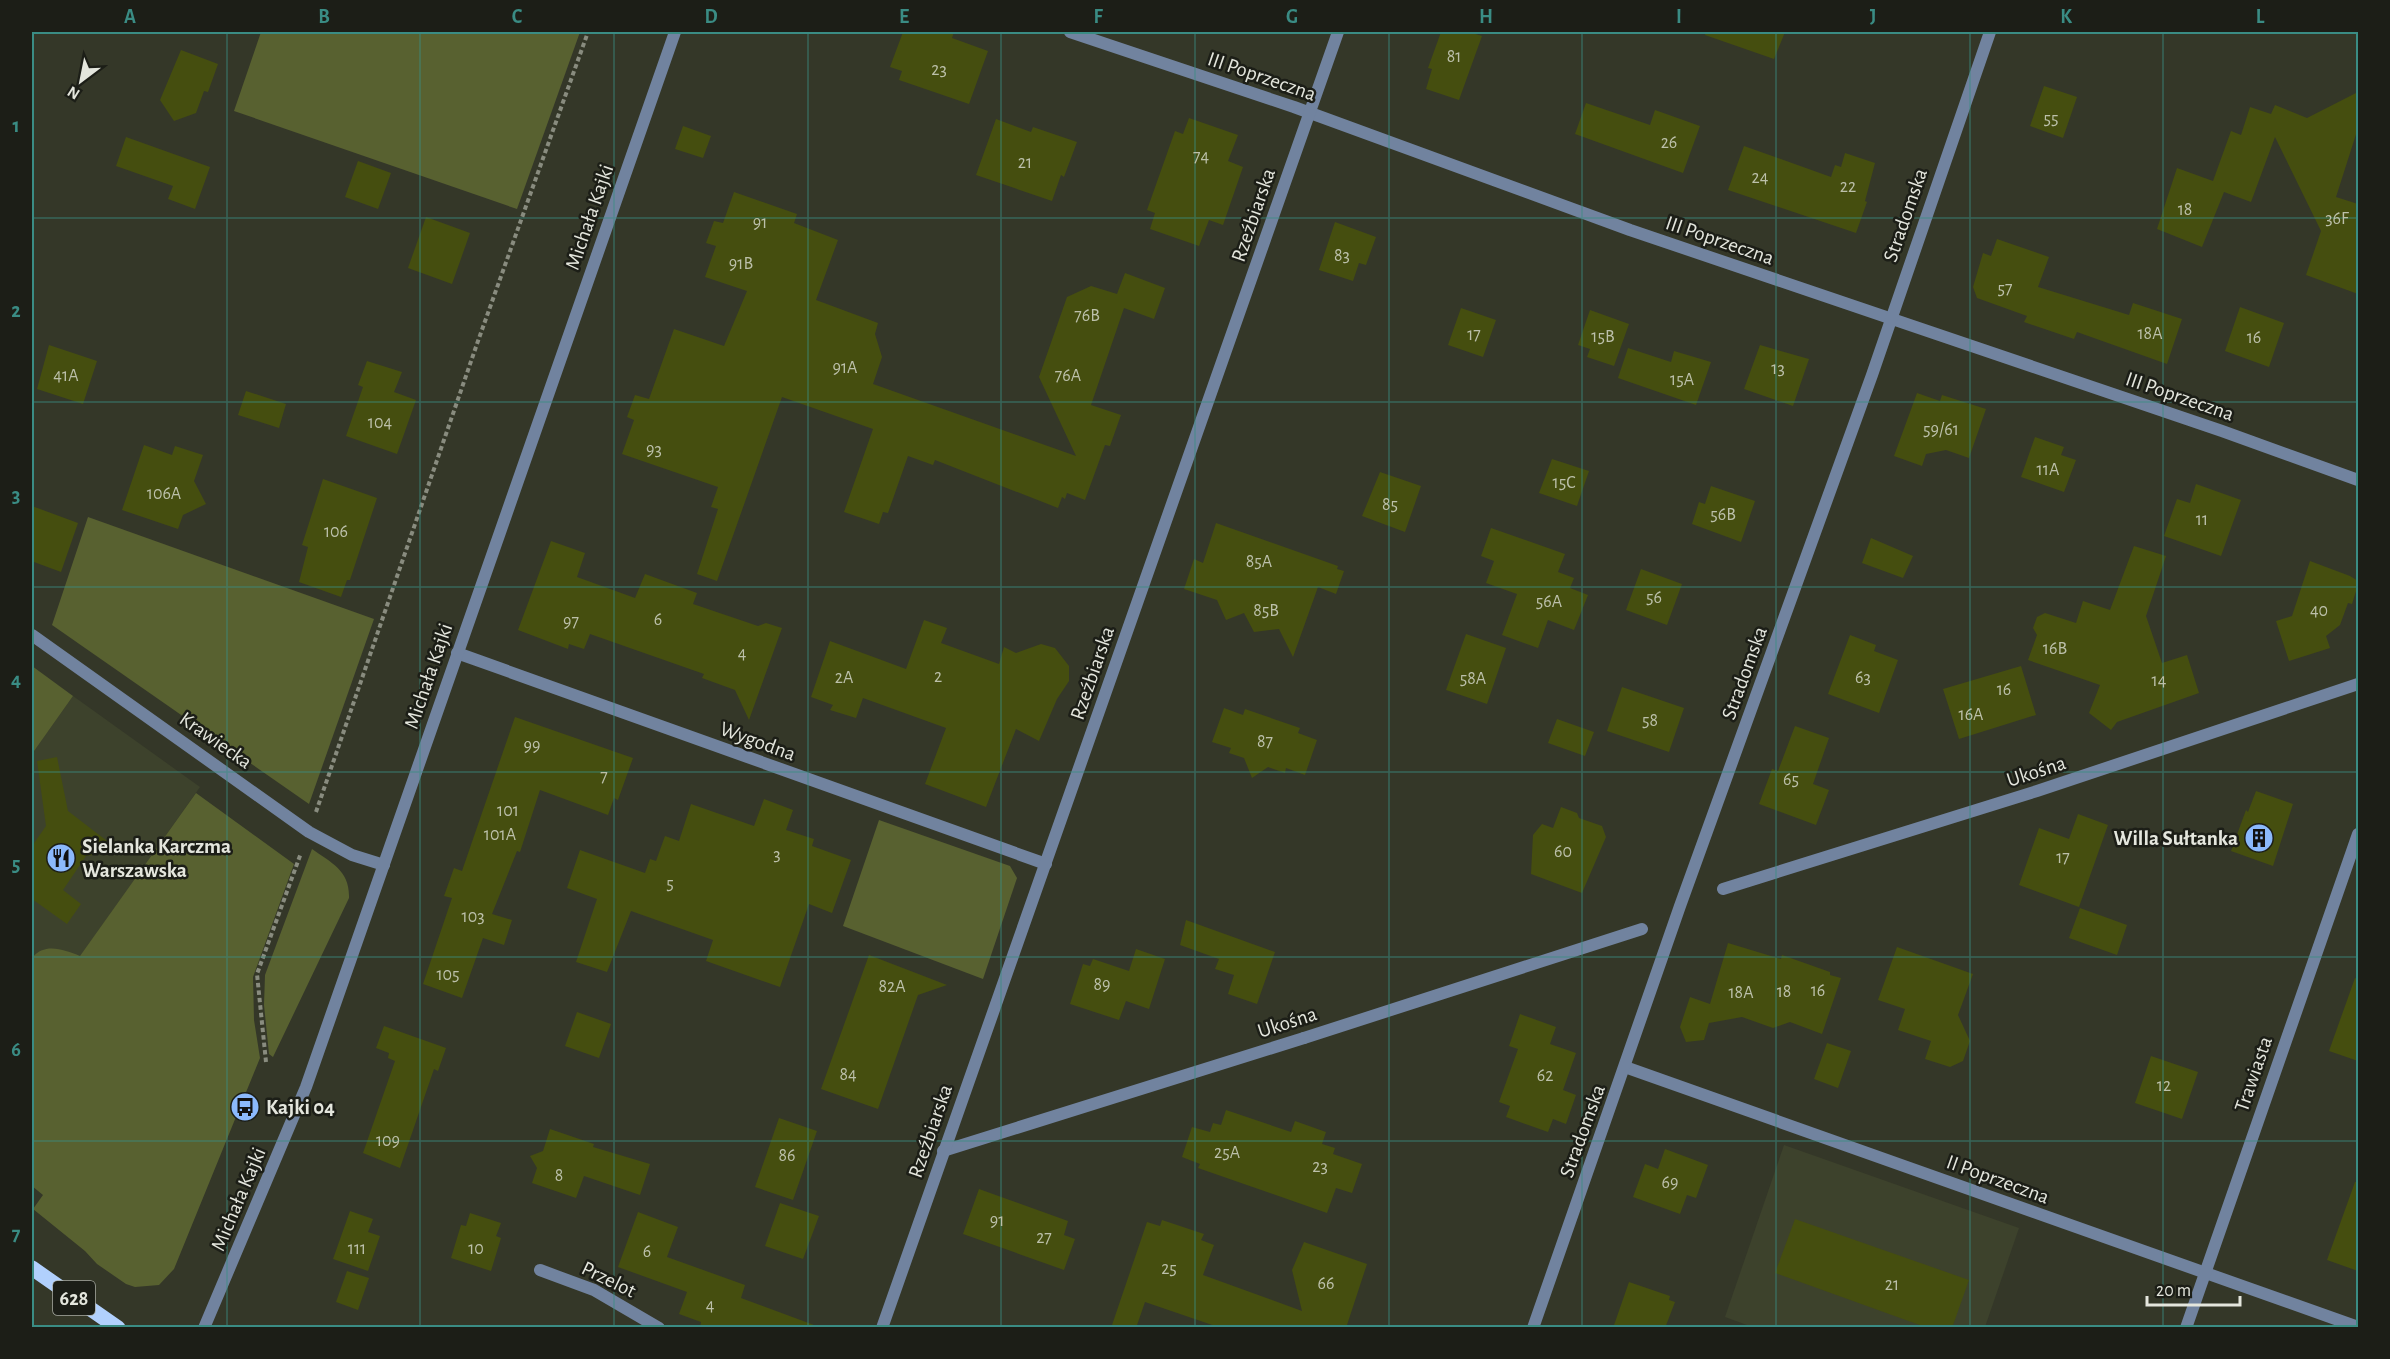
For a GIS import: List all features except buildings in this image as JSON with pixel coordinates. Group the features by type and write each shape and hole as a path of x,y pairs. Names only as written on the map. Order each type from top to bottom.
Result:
{"main road":[{"name":"628","path":"32,1268 118,1328"}],"street":[{"name":"Michała Kajki","path":"204,1328 306,1087 675,32"},
{"name":"III Poprzeczna","path":"1070,32 1309,112 1630,230 2222,431 2358,480"},
{"name":"Rzeźbiarska","path":"882,1328 1338,32"},
{"name":"Stradomska","path":"1533,1328 1626,1067 1680,906 1868,386 1990,32"},
{"name":"Krawiecka","path":"32,635 309,832 352,855 384,865"},
{"name":"Wygodna","path":"457,653 1046,864"},
{"name":"Ukośna","path":"1723,889 2037,791 2358,684"},
{"name":"Trawiasta","path":"2186,1328 2358,834"},
{"name":"Ukośna","path":"943,1151 1642,929"},
{"name":"II Poprzeczna","path":"1626,1067 2358,1328"},
{"name":"Przelot","path":"540,1270 594,1290 658,1328"}],"path":[{"path":"266,1062 257,974 309,832 474,352 588,32"}],"shaded area":[{"path":"73,696 200,787 32,1025 32,754"},
{"path":"1784,1145 2019,1228 1985,1327 1755,1328 1725,1317"}],"green space":[{"path":"261,32 580,32 517,209 234,111"},
{"path":"88,517 374,619 309,804 52,625"},
{"path":"32,666 73,696 32,754"},
{"path":"196,793 294,864 253,977 254,1020 260,1058 174,1269 159,1285 135,1287 126,1284 97,1264 85,1251 33,1209 43,1195 32,1186 32,958 37,953 49,949 80,956"},
{"path":"879,820 1010,866 1017,878 983,979 843,926"},
{"path":"312,849 343,874 349,889 349,898 273,1057 269,1054 264,1005 265,975"}],"place":[{"name":"Willa Sułtanka","path":"2259,838"},
{"name":"Sielanka Karczma Warszawska","path":"61,858"},
{"name":"Kajki 04","path":"245,1107"}]}
